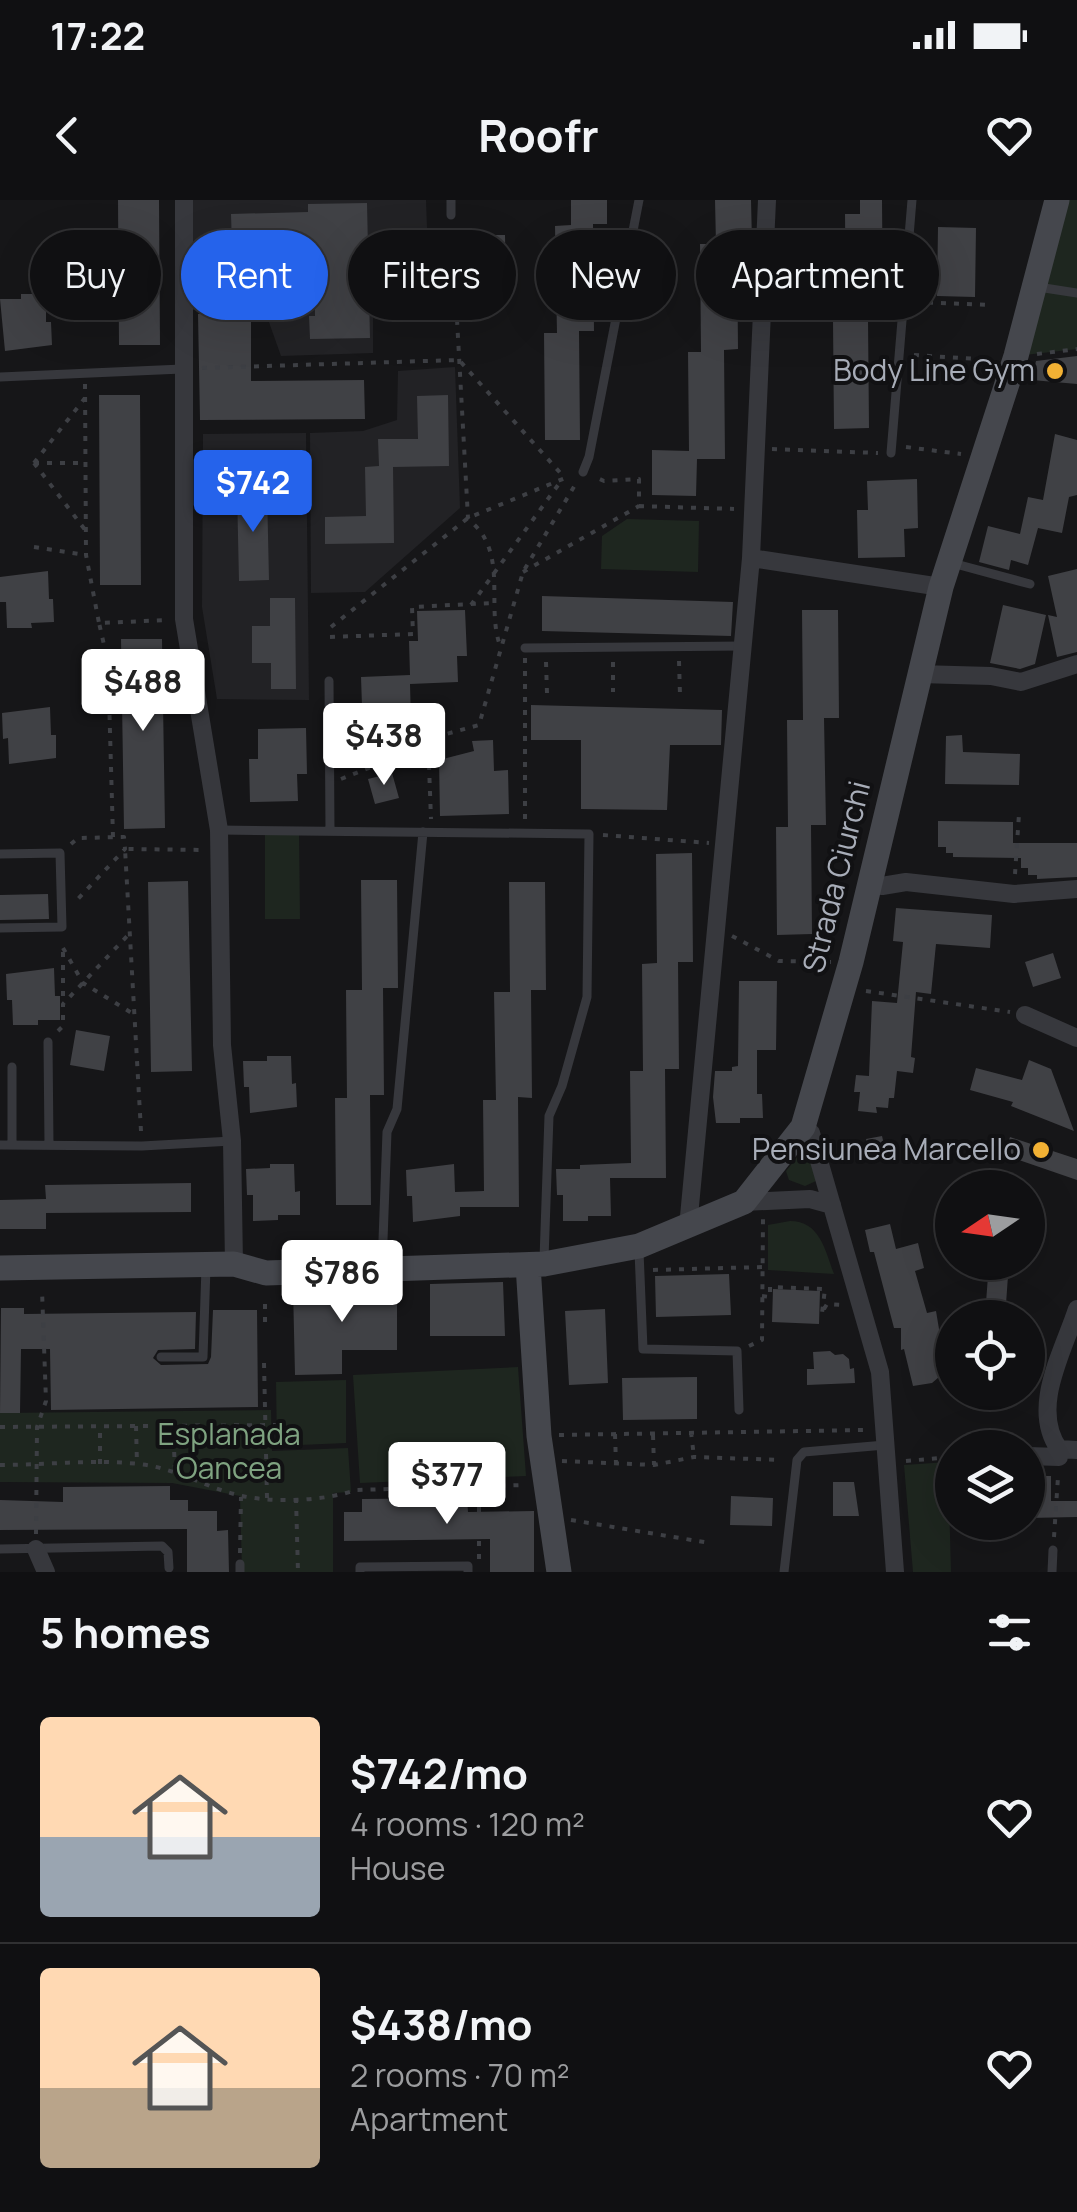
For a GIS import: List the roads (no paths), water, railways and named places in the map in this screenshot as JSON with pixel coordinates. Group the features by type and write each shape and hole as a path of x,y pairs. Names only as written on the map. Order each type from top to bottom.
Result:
{"street":[{"path":"184,200 184,619 218,830 222,1045 232,1141 234,1264"},
{"path":"688,1227 751,558 767,200"},
{"name":"Strada Ciurchi","path":"803,1127 848,975 946,575 1016,356 1057,200"},
{"path":"751,558 946,575"},
{"path":"920,674 990,676 1022,682 1077,664"},
{"path":"870,883 882,886 906,882 1014,894 1077,889"},
{"path":"1025,1015 1077,1038"},
{"path":"754,1200 803,1127 811,1134 880,1372 895,1572"},
{"path":"0,1268 234,1264 266,1272 536,1265 640,1258 688,1227 754,1200 810,1199 832,1205"},
{"path":"536,1265 543,1460 560,1572"},
{"path":"1065,1452 1050,1434 1046,1411 1077,1309"},
{"path":"36,1549 46,1572"}],"lane":[{"path":"450,200 451,215"},
{"path":"583,472 638,200"},
{"path":"891,449 912,200"},
{"path":"1036,286 1077,293"},
{"path":"0,377 182,369"},
{"path":"946,575 1030,584"},
{"path":"525,648 744,646"},
{"path":"329,681 330,831"},
{"path":"218,830 589,834 588,998 549,1116 536,1265"},
{"path":"382,1270 387,1132 397,1110 428,832"},
{"path":"0,854 60,852 62,922 0,928"},
{"path":"48,1042 49,1146"},
{"path":"12,1067 12,1146"},
{"path":"0,1146 142,1146 232,1141"},
{"path":"640,1258 643,1349 737,1350 740,1410"},
{"path":"161,1357 203,1357 206,1264"},
{"path":"784,1572 797,1460 804,1452 885,1446"},
{"path":"0,1549 162,1546 168,1552 169,1568"},
{"path":"1052,1572 1053,1550"},
{"path":"360,1572 360,1567 468,1566 468,1572"}],"place":[{"name":"Body Line Gym","path":"1055,371"},
{"name":"Pensiunea Marcello","path":"1041,1150"}],"park label":[{"name":"Esplanada Oancea","path":"229,1452"}]}
